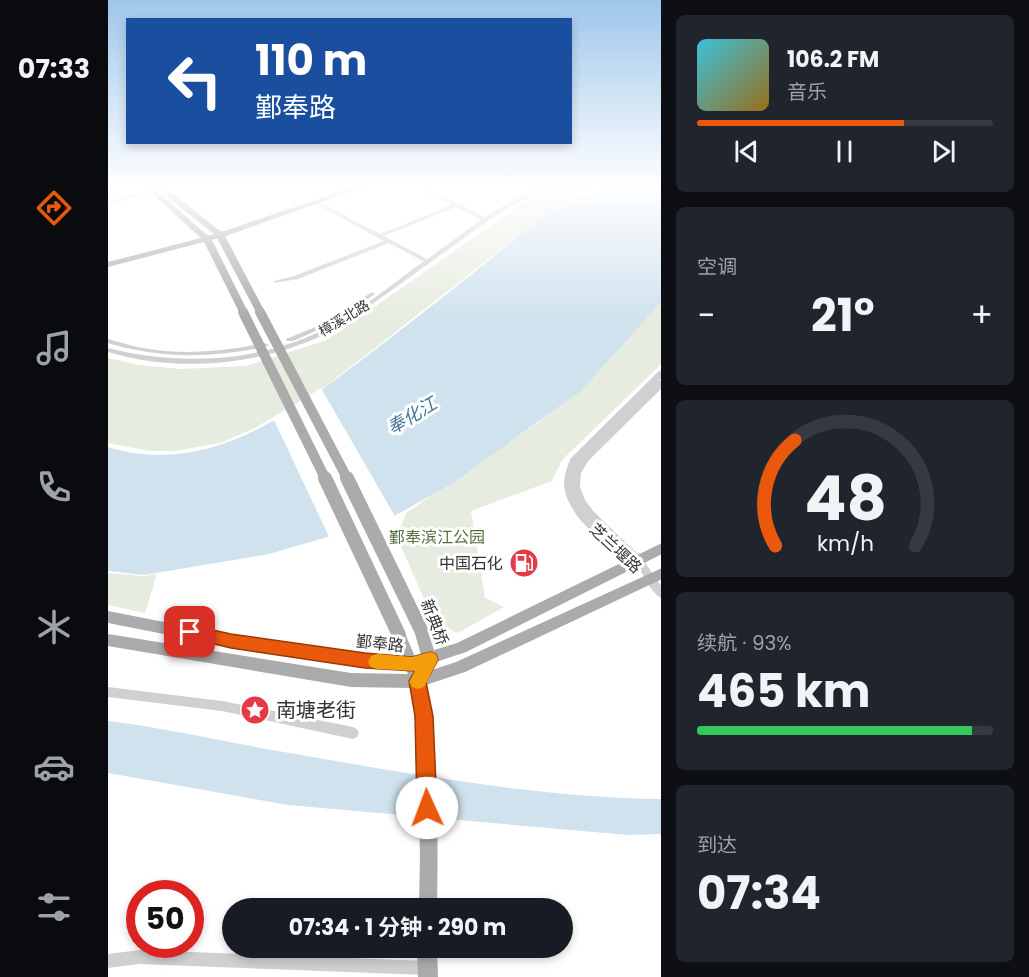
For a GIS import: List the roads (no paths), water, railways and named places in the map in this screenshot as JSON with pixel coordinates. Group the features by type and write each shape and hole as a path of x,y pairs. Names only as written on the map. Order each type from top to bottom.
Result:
{"main road":[{"path":"207,231 212,235 361,550 418,681 424,716 429,854 428,898"},
{"path":"207,231 212,235"},
{"path":"212,235 224,231"},
{"path":"111,261 226,231"},
{"name":"新典桥","path":"212,235 373,527 421,630 430,660 418,681"},
{"name":"鄞奉路","path":"108,617 231,641 365,661 412,664 461,648 661,548"},
{"path":"108,640 351,680 418,681 460,667 655,576"}],"street":[{"path":"369,231 423,258"},
{"path":"379,236 392,231"},
{"name":"樟溪北路","path":"108,341 148,352 178,354 224,352 283,341 307,333 337,318 464,231"},
{"name":"樟溪北路","path":"108,350 142,358 205,361 250,355 300,342 350,317 467,231"},
{"path":"276,282 296,278 389,241"},
{"name":"芝兰堰路","path":"661,374 574,460 567,476 569,494 580,513 633,562 655,576 661,592"},
{"name":"芝兰堰路","path":"633,562 590,515 578,494 575,479 577,471 586,458 661,384"},
{"path":"108,692 222,706 353,733"},
{"path":"108,961 139,957 427,964"}],"water":[{"name":"奉化江","path":"525,231 661,231 661,302 582,390 453,483 389,519 269,554 144,575 108,571 108,447 148,455 186,453 224,444 259,428 294,409 327,386"},
{"path":"108,721 469,783 565,794 661,799 661,834 628,835 288,805 108,773"}],"place":[{"name":"中国石化","path":"524,563"},
{"name":"南塘老街","path":"255,710"}],"park label":[{"name":"鄞奉滨江公园","path":"437,537"}]}
